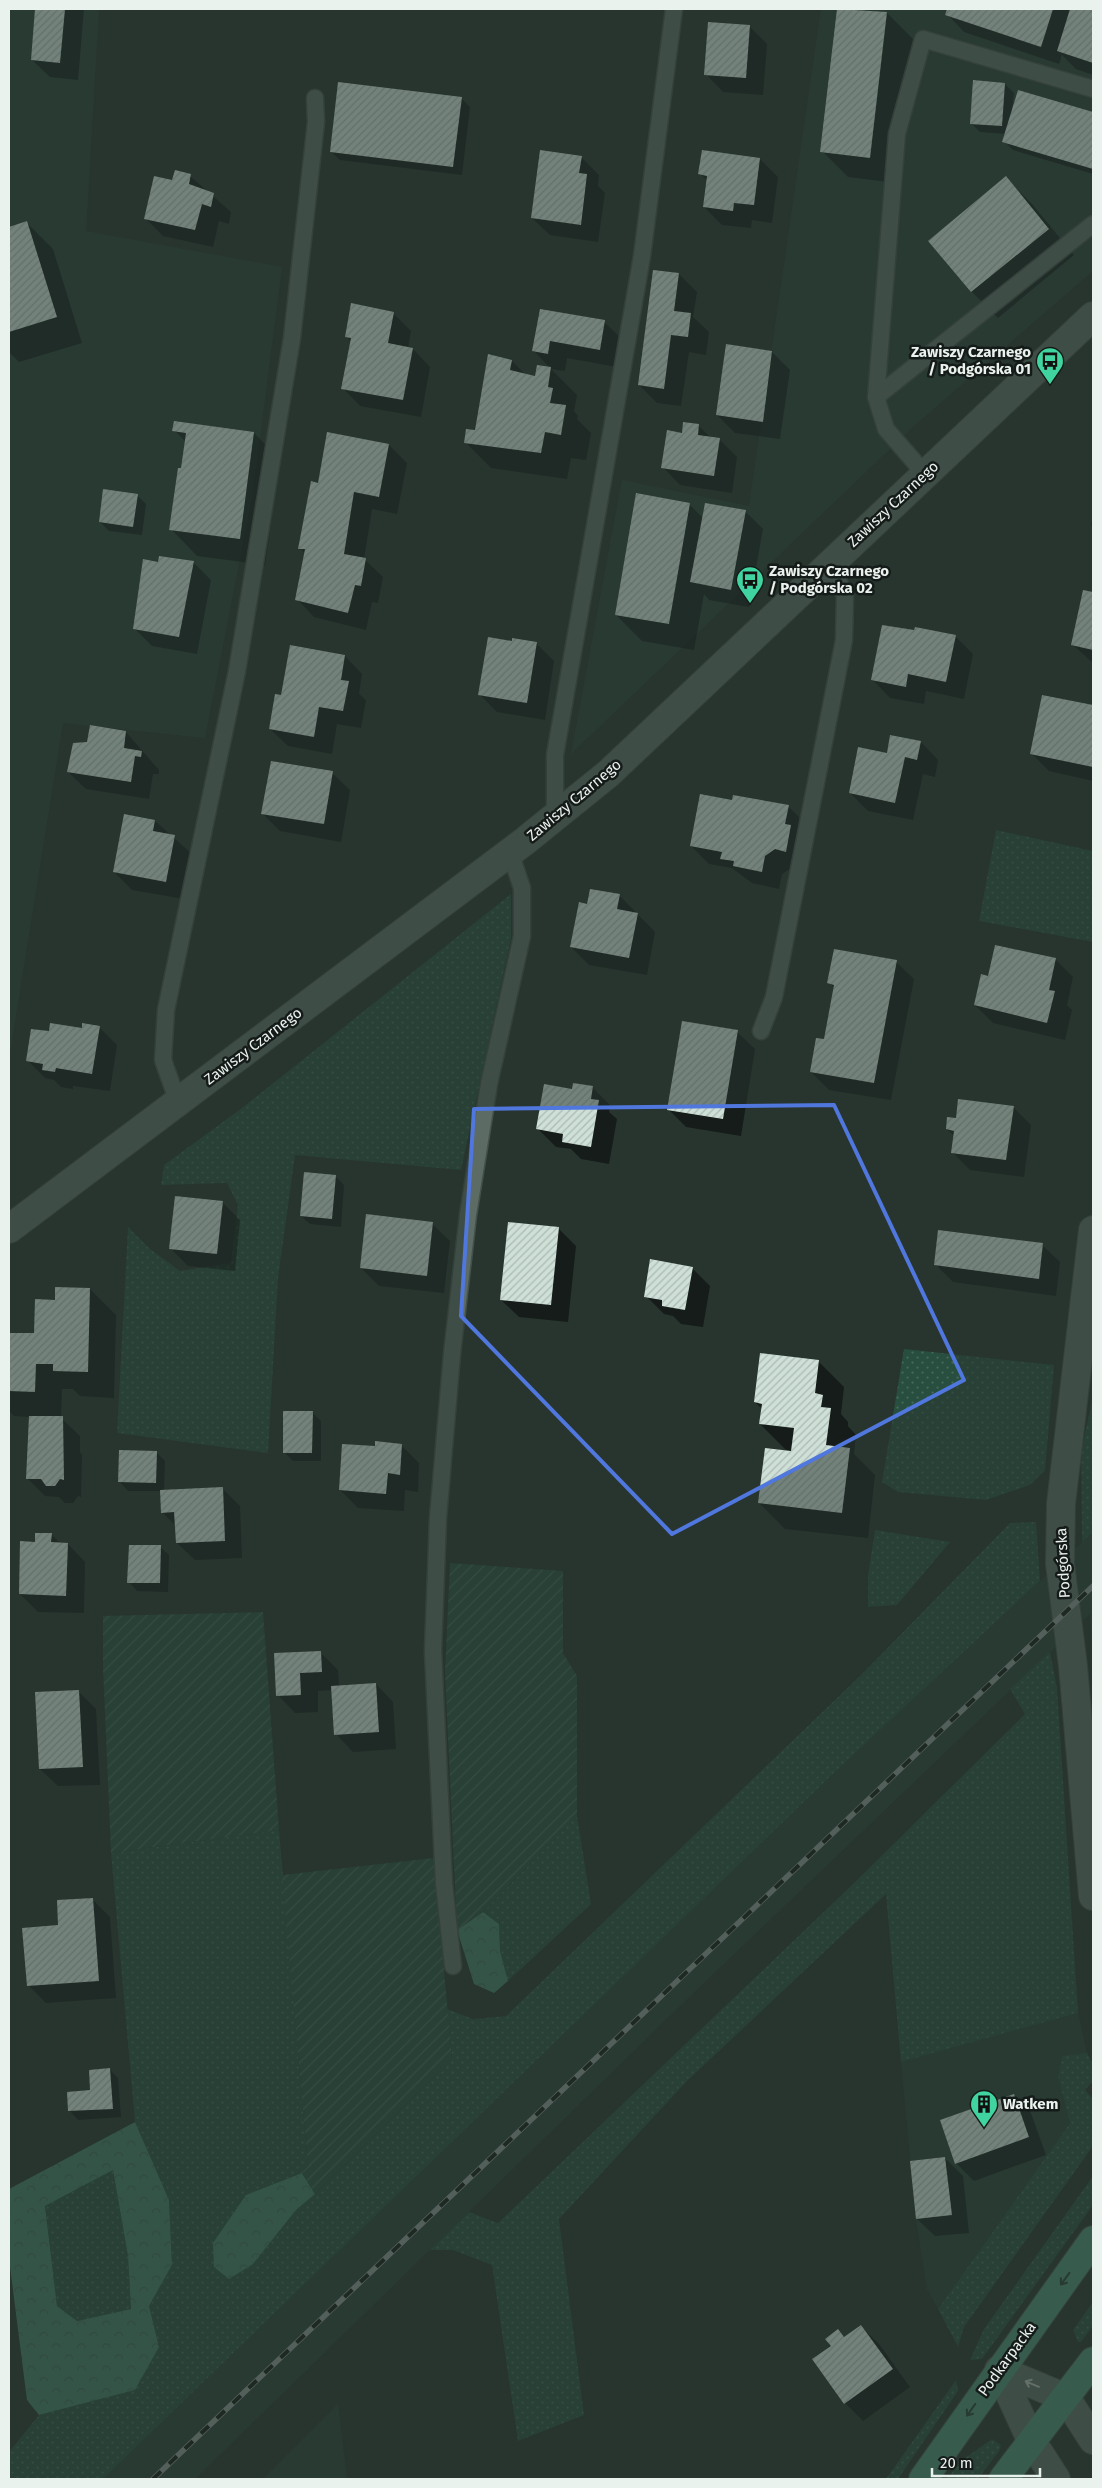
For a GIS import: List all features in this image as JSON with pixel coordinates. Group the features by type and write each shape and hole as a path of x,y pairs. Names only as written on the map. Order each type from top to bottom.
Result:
{"main road":[{"name":"Podkarpacka","path":"923,2479 1093,2240"},
{"path":"1003,2479 1093,2361"}],"street":[{"name":"Zawiszy Czarnego","path":"9,1229 510,852 609,773 1093,316"},
{"name":"Podgórska","path":"1093,1230 1086,1344 1061,1504 1060,1564 1073,1666 1093,1896"},
{"path":"999,2370 1066,2398 1093,2440"},
{"path":"999,2370 1032,2440 1056,2479"}],"lane":[{"path":"555,817 556,755 642,256 674,9"},
{"path":"925,474 886,429 876,397 897,134 923,39 1093,89"},
{"path":"178,1102 162,1060 166,1010 237,671 285,377 316,122 315,98"},
{"path":"876,397 1093,224"},
{"path":"761,1031 774,997 844,640 845,595 830,564"},
{"path":"453,1966 444,1884 433,1651 438,1518 452,1354 468,1215 489,1084 522,936 522,888 510,852"}],"highlighted area":[{"path":"834,1105 964,1380 672,1534 461,1316 474,1109"}],"shaded area":[{"path":"9,9 99,9 86,231 282,267 253,492 205,738 63,723 9,1059"},
{"path":"821,9 1093,9 1093,271 915,425 571,754 622,480 749,506"},
{"path":"1093,1532 1093,1662 1090,1614 682,2004 195,2479 103,2479 835,1772"},
{"path":"1078,2013 1087,2053 1062,2057 1058,2077 1070,2123 938,2309 927,2289 916,2219 901,2062"},
{"path":"338,2404 347,2479 263,2479"}],"green space":[{"path":"996,830 1093,851 1093,942 979,921"},
{"path":"511,894 511,938 461,1170 295,1155 278,1278 268,1453 117,1433 128,1227 150,1249 180,1271 231,1263 238,1205 227,1183 161,1185 164,1165 242,1108"},
{"path":"904,1349 1054,1365 1045,1470 1030,1485 986,1500 898,1492 882,1482"},
{"path":"1093,1396 1093,1532 1082,1542 1081,1452"},
{"path":"1036,1522 1040,1581 835,1772 103,2479 9,2479 9,2452 39,2415 135,2390 159,2347 149,2306 172,2265 169,2200 135,2122 111,1853 279,1830 308,2165 302,2173 246,2195 253,2264 296,2210 315,2194 452,2059 447,2009 473,2019 506,2016 861,1675 1010,1523"},
{"path":"875,1530 950,1542 897,1605 868,1607 868,1575"},
{"path":"450,1563 563,1571 563,1653 577,1676 577,1816 483,1912 457,1930 445,1672"},
{"path":"263,1612 279,1830 111,1853 103,1667 103,1616"},
{"path":"1050,1652 1057,1688 1078,2013 901,2062 886,1894 687,2081 559,2219 584,2415 518,2441 492,2265 453,2250 430,2250 469,2212 498,2223 852,1885 1025,1714 1010,1689"},
{"path":"577,1816 591,1904 508,1981 500,1951 499,1924 483,1912"},
{"path":"434,1858 452,2059 315,2194 302,2173 308,2165 282,1875"},
{"path":"483,1912 499,1924 500,1951 508,1981 494,1993 474,1984 457,1930"},
{"path":"1087,2053 1093,2064 1093,2081 1085,2090 1093,2099 1093,2146 964,2327 958,2347 938,2309 1070,2123 1058,2077 1062,2056"},
{"path":"135,2122 169,2200 172,2265 149,2306 159,2347 135,2390 39,2415 27,2400 9,2259 9,2189","holes":["113,2170 128,2256 131,2309 77,2321 57,2306 45,2206"]},
{"path":"113,2170 128,2256 131,2309 77,2321 57,2306 45,2206"},
{"path":"302,2173 315,2194 296,2210 253,2264 229,2279 214,2267 213,2243 246,2195"},
{"path":"1093,2176 1093,2205 982,2359 970,2360 984,2329"},
{"path":"1093,2302 1093,2326 1081,2342 1078,2342 1073,2330"},
{"path":"956,2380 958,2391 898,2479 886,2479"},
{"path":"992,2439 1001,2445 999,2451 978,2479 946,2479 965,2458"}],"building":[{"path":"35,9 65,9 60,63 31,60"},
{"path":"837,9 887,12 870,158 820,152"},
{"path":"947,9 1053,9 1041,47 945,15"},
{"path":"1070,9 1093,10 1093,63 1057,51"},
{"path":"708,22 750,25 746,78 704,75"},
{"path":"973,80 1005,83 1002,126 970,124"},
{"path":"338,82 462,97 453,167 330,152"},
{"path":"1018,90 1093,112 1093,169 1002,142"},
{"path":"540,150 582,156 579,173 587,174 581,225 531,218"},
{"path":"702,150 760,158 754,205 734,203 733,211 703,207 707,176 698,174"},
{"path":"175,170 191,174 189,184 214,193 211,207 202,204 195,230 144,219 154,176 172,180"},
{"path":"1006,176 1049,229 971,292 928,241"},
{"path":"27,221 57,317 9,332 9,227"},
{"path":"653,270 679,273 674,311 691,313 688,337 671,335 664,389 638,385"},
{"path":"351,303 394,312 388,343 413,348 403,400 341,389 351,338 345,337"},
{"path":"540,309 605,320 600,350 550,341 548,354 532,351"},
{"path":"726,344 772,351 763,422 716,415"},
{"path":"488,354 512,360 510,370 535,376 537,365 551,367 548,387 553,388 550,403 566,405 561,435 545,432 541,453 464,443 466,429 475,430"},
{"path":"174,421 254,432 240,539 169,530 178,468 181,468 186,433 172,431"},
{"path":"683,422 699,424 698,435 720,438 714,476 661,468 667,430 682,433"},
{"path":"327,432 389,444 379,497 354,492 344,554 366,558 361,586 355,585 348,613 295,600 305,549 298,549 311,481 318,483"},
{"path":"103,489 138,494 133,527 99,522"},
{"path":"636,493 690,503 669,624 615,615"},
{"path":"705,503 746,510 731,590 690,582"},
{"path":"159,556 194,561 179,637 133,629 143,559 158,562"},
{"path":"1083,590 1093,592 1093,650 1071,645"},
{"path":"882,625 914,630 915,627 956,635 946,682 908,674 906,687 871,680"},
{"path":"488,637 512,641 512,638 537,642 527,703 478,695"},
{"path":"290,645 345,655 341,680 349,681 343,711 319,707 314,737 269,729 275,694 281,695"},
{"path":"1042,695 1093,705 1093,767 1030,754"},
{"path":"90,725 126,731 124,748 142,751 141,757 135,756 131,782 67,772 73,743 87,742"},
{"path":"890,735 921,741 917,760 905,757 895,803 849,793 858,747 887,753"},
{"path":"271,761 333,771 324,824 261,814"},
{"path":"700,794 732,800 733,795 789,805 785,824 791,825 786,852 775,849 765,856 762,872 733,866 734,861 720,859 722,852 690,846"},
{"path":"124,814 155,820 153,831 175,835 166,882 113,872"},
{"path":"590,889 620,894 617,909 638,913 629,958 570,947 579,902 587,904"},
{"path":"995,945 1056,958 1049,990 1055,991 1047,1023 974,1005 981,974 988,976"},
{"path":"834,949 897,960 874,1083 810,1072 816,1038 824,1039 834,985 827,983"},
{"path":"682,1021 738,1030 723,1119 667,1110"},
{"path":"50,1023 82,1028 82,1023 100,1026 92,1074 56,1068 55,1072 42,1070 43,1064 26,1061 31,1029 49,1031"},
{"path":"573,1083 593,1086 591,1099 599,1100 591,1147 562,1142 563,1134 536,1129 544,1084 572,1089"},
{"path":"958,1099 1014,1106 1006,1160 951,1153 954,1131 946,1129 947,1117 956,1118"},
{"path":"304,1172 336,1175 332,1219 300,1216"},
{"path":"175,1196 223,1201 217,1254 169,1249"},
{"path":"366,1214 433,1222 427,1276 360,1268"},
{"path":"508,1222 559,1227 551,1305 500,1300"},
{"path":"938,1230 1043,1243 1039,1279 934,1265"},
{"path":"650,1259 693,1267 685,1310 662,1306 662,1300 644,1297"},
{"path":"55,1287 90,1288 88,1372 53,1371 53,1364 36,1364 35,1392 9,1391 9,1333 34,1333 35,1299 55,1300"},
{"path":"760,1353 819,1360 815,1393 823,1395 821,1407 831,1408 826,1445 850,1448 842,1513 758,1503 765,1448 791,1451 794,1428 759,1424 762,1404 754,1402"},
{"path":"283,1411 313,1411 312,1453 283,1453"},
{"path":"29,1416 63,1416 64,1480 60,1479 55,1486 46,1486 41,1479 26,1479"},
{"path":"375,1441 402,1444 400,1475 388,1473 386,1494 339,1490 342,1444 375,1446"},
{"path":"119,1450 157,1451 156,1483 118,1482"},
{"path":"223,1487 225,1541 176,1543 174,1512 161,1513 160,1490"},
{"path":"35,1533 52,1533 51,1542 68,1543 66,1596 19,1594 20,1541 35,1542"},
{"path":"129,1545 161,1545 160,1583 127,1583"},
{"path":"321,1651 322,1672 300,1673 301,1695 276,1696 274,1653"},
{"path":"376,1683 379,1732 334,1735 331,1686"},
{"path":"79,1690 83,1767 39,1769 35,1692"},
{"path":"93,1898 99,1981 27,1986 22,1928 58,1925 57,1900"},
{"path":"110,2068 113,2109 68,2111 67,2092 90,2090 89,2070"},
{"name":"Watkem","path":"1014,2094 1029,2137 955,2164 940,2120"},
{"path":"945,2157 952,2215 916,2219 910,2161"},
{"path":"861,2325 893,2369 844,2404 812,2359 831,2346 825,2339 838,2329 844,2337"}],"railway":[{"path":"153,2479 1093,1586"}],"place":[{"name":"Zawiszy Czarnego / Podgórska 01","path":"1050,385"},
{"name":"Zawiszy Czarnego / Podgórska 02","path":"750,604"},
{"name":"Watkem","path":"984,2128"}]}
